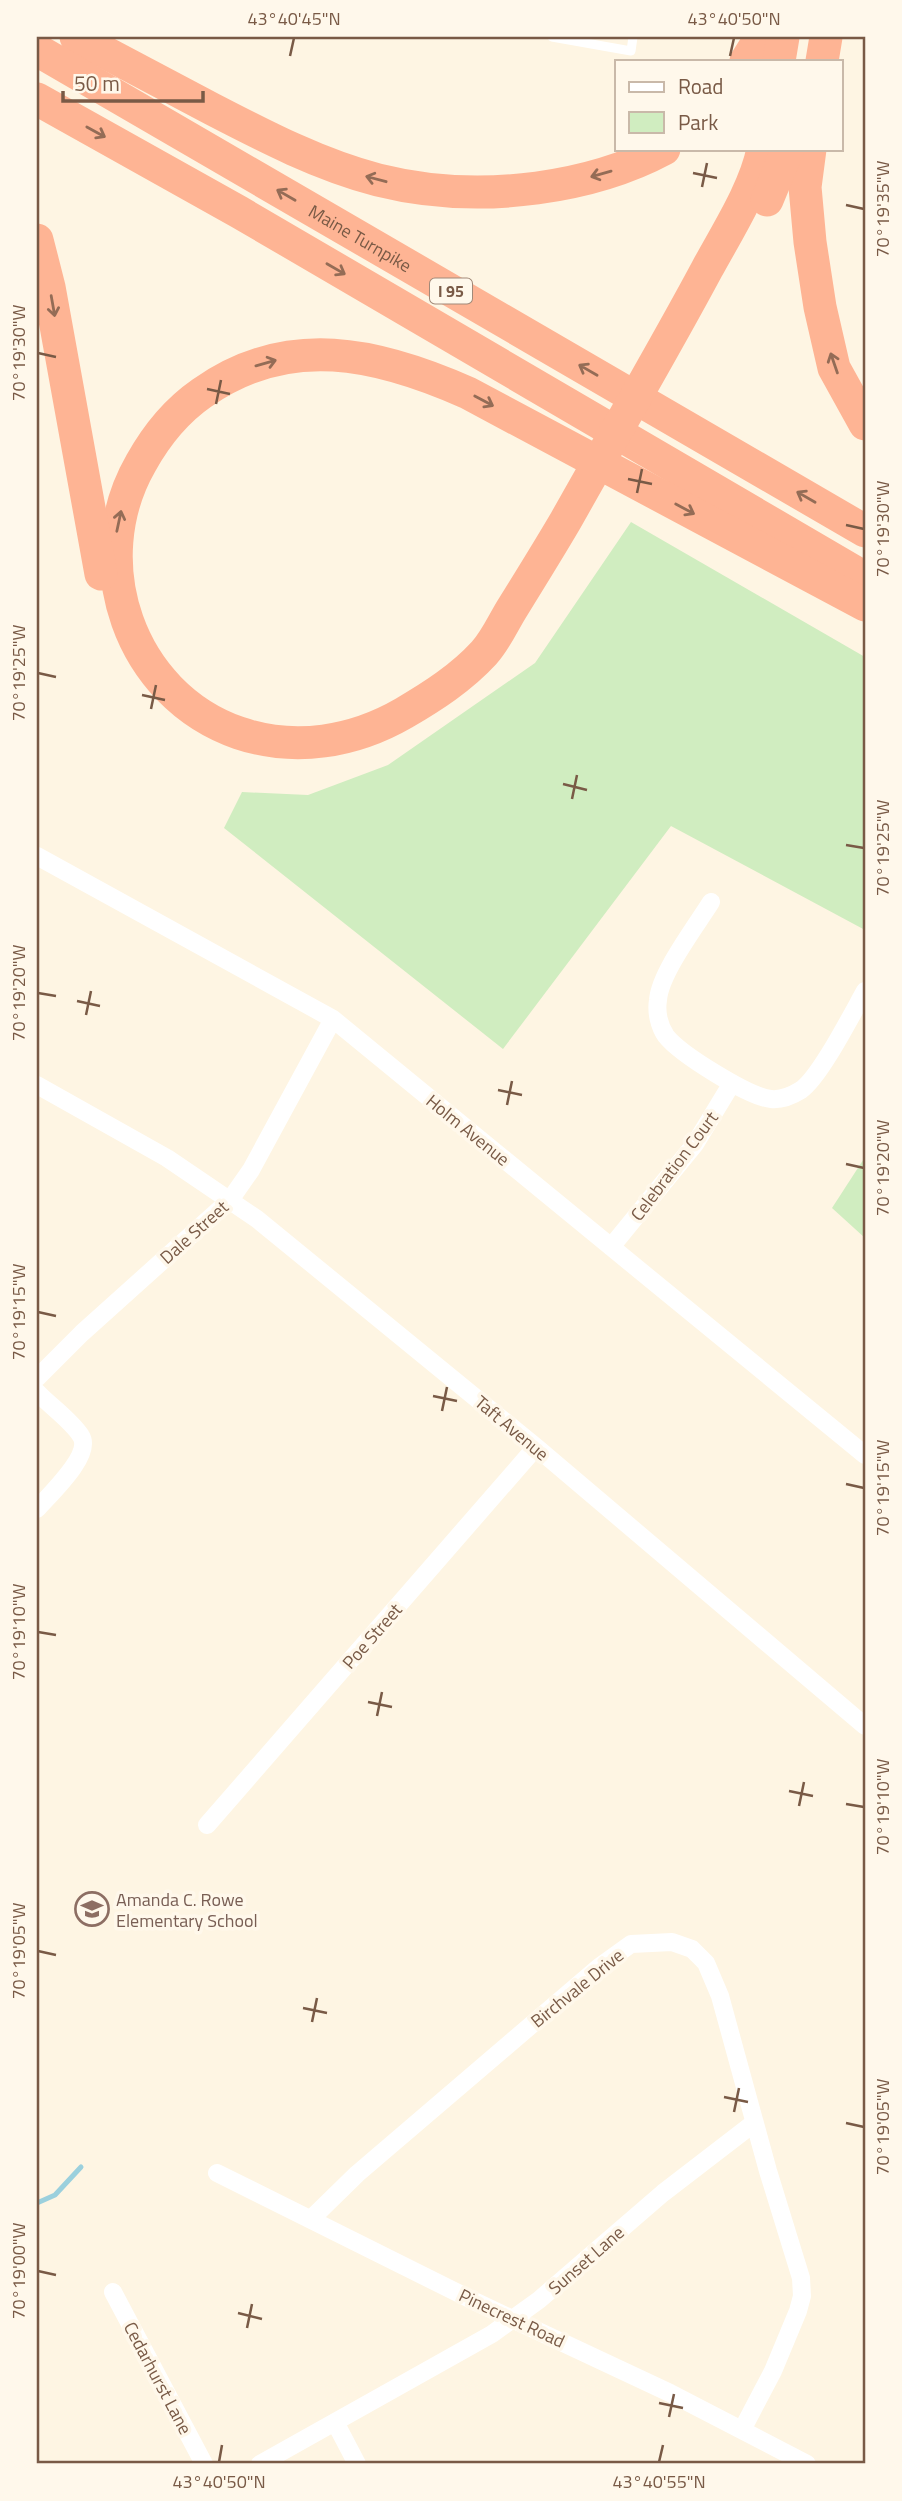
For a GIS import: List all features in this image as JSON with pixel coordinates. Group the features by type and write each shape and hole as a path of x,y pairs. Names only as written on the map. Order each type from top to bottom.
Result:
{"highway":[{"path":"76,37 294,150 335,167 423,189 513,191 558,185 603,175 662,150"},
{"path":"747,60 761,37"},
{"path":"779,60 783,37"},
{"name":"Maine Turnpike","path":"37,50 865,531"},
{"name":"I 95","path":"37,99 239,212 865,578"},
{"path":"690,319 742,205 763,150"},
{"path":"37,240 49,287 117,645 138,684 160,708 204,740 246,755 312,759 333,757 375,746 430,718 460,700 499,662 566,535 690,319 762,210 788,150"},
{"path":"810,150 805,187 820,307 834,368 865,424"},
{"path":"566,535 486,651 443,690 369,731 327,741 282,742 239,733 219,724 182,700 152,668 131,634 117,583 114,552 128,488 149,449 177,414 212,386 253,366 296,356 341,354 385,361 468,393 865,605"}],"street":[{"name":"Holm Avenue","path":"37,856 333,1019 865,1455"},
{"path":"711,901 662,982 657,1000 658,1017 666,1035 678,1048 733,1083 759,1096 773,1099 789,1096 803,1089 815,1076 865,991"},
{"name":"Dale Street","path":"37,1378 82,1333 230,1200 251,1170 333,1019"},
{"name":"Celebration Court","path":"611,1247 695,1144 733,1083"},
{"name":"Taft Avenue","path":"37,1085 167,1158 285,1241 536,1447 865,1726"},
{"path":"37,1392 80,1435 83,1448 79,1461 37,1509"},
{"name":"Poe Street","path":"207,1825 536,1447"},
{"name":"Birchvale Drive","path":"311,2219 367,2165 599,1967 631,1944 672,1942 692,1949 706,1964 720,1996 754,2123 801,2278 802,2296 773,2371 742,2430"},
{"name":"Sunset Lane","path":"260,2464 492,2334 539,2300 673,2185 754,2123"},
{"name":"Pinecrest Road","path":"217,2173 807,2464"},
{"name":"Cedarhurst Lane","path":"113,2292 204,2464"},
{"path":"335,2422 357,2464"}],"lane":[{"path":"552,37 631,51 634,37"}],"green space":[{"path":"631,522 865,657 865,930 671,826 503,1049 224,828 242,792 308,795 388,765 535,663"},
{"path":"865,1157 865,1238 832,1208"}],"waterway":[{"path":"37,2203 55,2195 81,2167"}],"place":[{"name":"Amanda C. Rowe Elementary School","path":"92,1909"}]}
